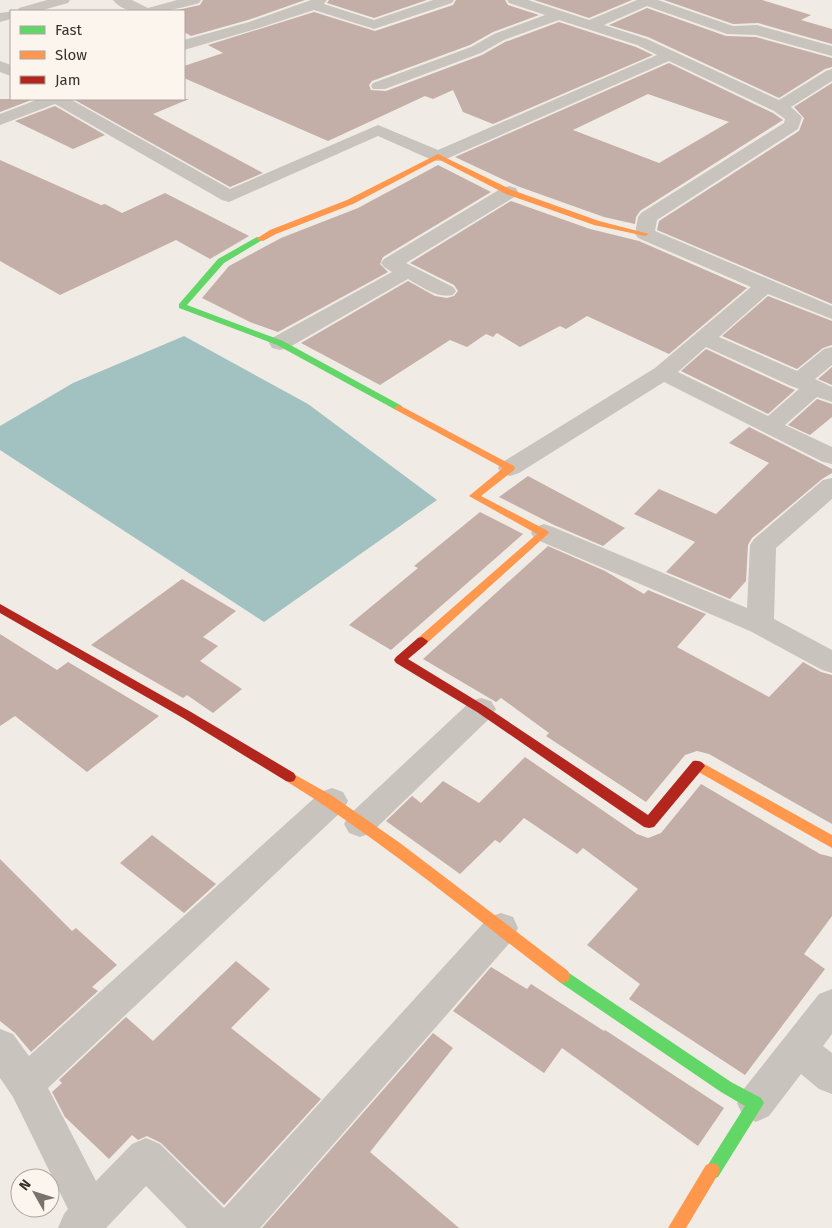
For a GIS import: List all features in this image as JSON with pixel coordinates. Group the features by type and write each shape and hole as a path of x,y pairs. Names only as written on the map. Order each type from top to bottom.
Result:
{"street":[{"path":"28,10 63,0"},
{"path":"120,0 142,10"},
{"path":"156,10 194,0"},
{"path":"185,45 254,25 317,3 374,25 447,0"},
{"path":"514,0 642,42 780,107 794,117 792,126 648,217 645,234"},
{"path":"590,25 648,0 732,31 757,30 832,51"},
{"path":"379,86 476,50 498,37 558,15"},
{"path":"510,468 280,343 182,306 221,260 273,232 350,202 438,156 669,55"},
{"path":"780,107 830,76"},
{"path":"0,120 50,100"},
{"path":"60,100 229,196 378,130 438,156 509,192 597,223 645,234 832,313"},
{"path":"446,291 391,263 509,192"},
{"path":"280,343 408,271"},
{"path":"766,286 664,373 510,468 474,496 544,533 760,624 832,663"},
{"path":"704,338 815,388"},
{"path":"770,426 815,388 832,354"},
{"path":"664,373 832,457"},
{"path":"760,624 763,545 832,486"},
{"path":"544,533 400,660 481,709 648,823 697,765 832,842"},
{"path":"0,608 186,714 243,750 332,801 360,824 442,882 532,954 645,1034 726,1087 756,1103"},
{"path":"360,824 481,709"},
{"path":"26,1084 332,801"},
{"path":"233,1228 501,928"},
{"path":"676,1228 756,1103 832,1006"},
{"path":"0,1046 26,1084 85,1221 146,1158 216,1228"},
{"path":"798,1049 832,1076"}],"water":[{"path":"184,336 308,404 437,500 264,622 0,450 0,426 73,383"}],"building":[{"path":"203,0 305,0 248,20 191,36 185,33 185,10 178,10 200,5"},
{"path":"329,0 427,0 374,18 327,3"},
{"path":"456,0 505,0 508,5 539,15 493,32 470,45 372,81 369,85 371,90 386,91 482,55 505,42 559,22 636,47 653,55 493,124 463,112 453,90 433,99 425,96 328,141 185,78 185,66 223,53 208,45 314,12 375,31 453,5"},
{"path":"534,0 632,0 589,18"},
{"path":"664,0 762,0 811,15 801,20 832,29 832,44 758,23 733,24"},
{"path":"647,8 726,36 756,37 832,58 832,67 825,69 779,98 648,37 609,25"},
{"path":"669,63 773,113 783,120 640,211 636,217 635,224 604,217 517,186 455,157","holes":["648,94 729,122 659,163 573,130"]},
{"path":"832,83 832,304 657,230 659,221 799,131 804,118 794,107"},
{"path":"0,99 31,100 0,112"},
{"path":"189,99 153,114 263,173 230,187 75,100"},
{"path":"55,106 105,135 73,149 15,121"},
{"path":"0,160 122,213 165,193 249,236 210,259 176,240 60,295 0,261"},
{"path":"438,165 491,192 383,257 380,264 388,272 278,332 250,322 202,298 229,266 281,238 358,208"},
{"path":"511,201 590,229 639,241 747,288 669,354 587,316 566,329 560,326 520,347 497,333 493,337 486,334 467,347 450,340 380,385 301,343 408,281 435,296 447,298 454,296 458,291 454,285 410,263"},
{"path":"768,296 832,321 832,345 823,348 797,369 722,336"},
{"path":"706,349 795,390 768,414 681,371"},
{"path":"832,367 832,385 818,379"},
{"path":"817,399 832,404 832,417 810,435 788,425"},
{"path":"749,427 832,469 832,473 822,479 752,538 748,545 746,581 730,599 666,572 695,542 634,514 659,489 716,514 769,463 729,443"},
{"path":"528,476 625,528 603,546 554,525 499,497"},
{"path":"480,512 523,534 391,650 349,625 418,568 414,566"},
{"path":"548,546 605,571 644,594 648,590 706,614 677,647 769,697 803,662 821,672 832,675 832,824 709,754 697,751 685,755 646,802 546,736 549,733 501,698 496,702 423,659"},
{"path":"182,579 236,611 203,637 218,646 200,661 242,689 213,713 187,695 183,698 91,645"},
{"path":"0,634 57,670 68,662 159,716 87,772 15,716 0,726"},
{"path":"525,757 637,834 648,838 661,833 701,784 820,854 832,857 832,916 804,954 825,969 745,1075 629,999 640,984 587,945 638,889 583,848 577,854 524,818 500,843 495,840 460,874 386,821 412,796 421,803 443,781 479,803"},
{"path":"152,835 216,884 184,913 120,863"},
{"path":"0,859 72,931 76,928 117,965 92,987 98,991 31,1052 15,1033 0,1021"},
{"path":"236,961 270,989 231,1028 321,1099 224,1205 161,1143 147,1136 138,1140 132,1135 109,1159 65,1117 52,1092 62,1083 59,1080 126,1017 153,1041"},
{"path":"491,967 527,989 531,984 724,1108 698,1146 562,1048 544,1073 453,1011"},
{"path":"433,1033 453,1048 370,1152 459,1228 262,1228"}],"traffic: fast":[{"path":"260,239 221,261 182,306 280,343 399,408"},
{"path":"563,976 726,1087 756,1103 712,1171"}],"traffic: slow":[{"path":"260,239 273,232 350,202 438,156 509,192 597,223 645,234"},
{"path":"399,408 510,468 474,496 544,533 422,641"},
{"path":"699,766 832,842"},
{"path":"290,777 361,822 563,976"},
{"path":"676,1228 712,1171"}],"traffic: jam":[{"path":"0,608 187,715 290,777"},
{"path":"422,641 400,660 481,709 649,823 697,765 699,766"}]}
